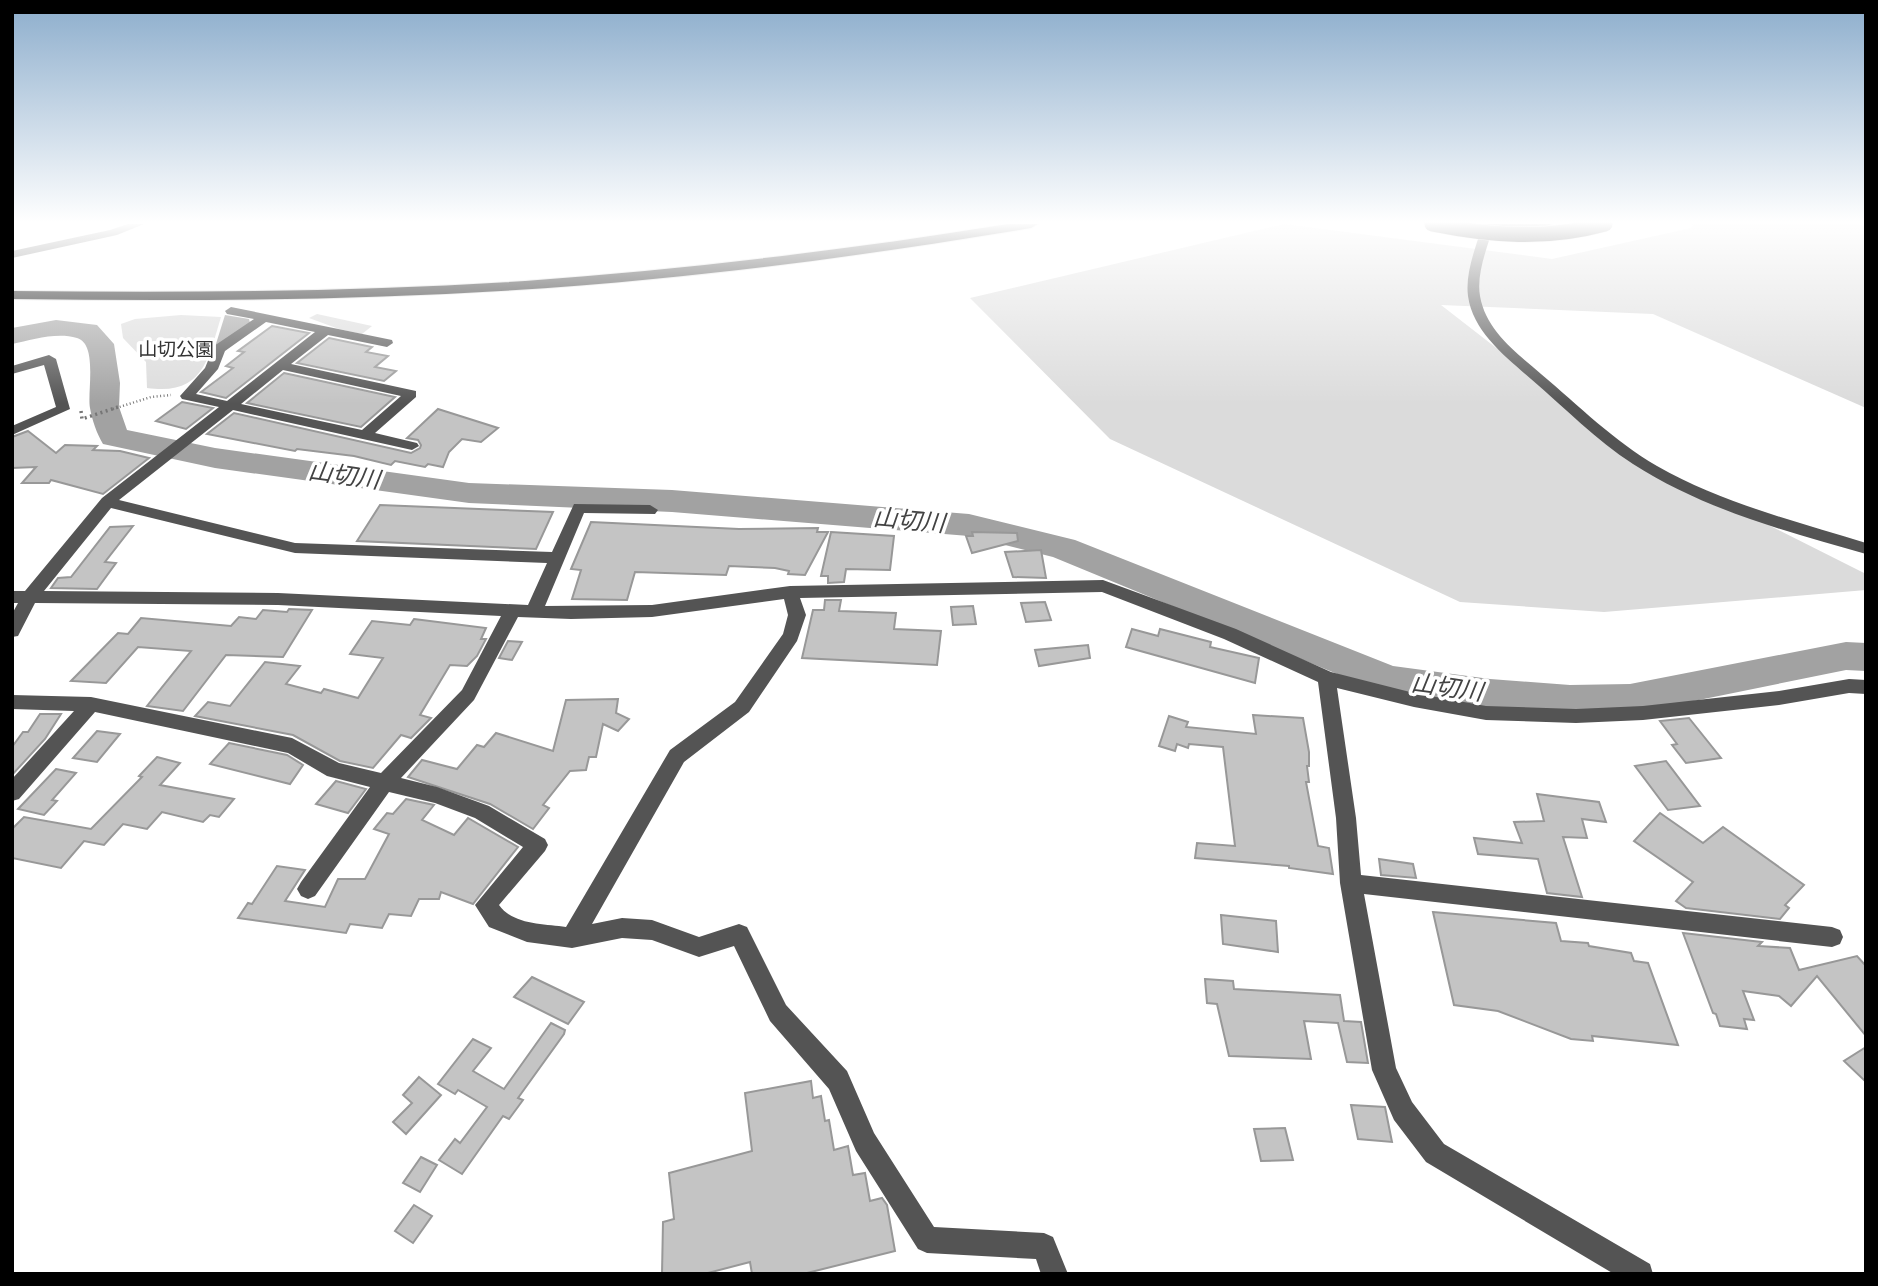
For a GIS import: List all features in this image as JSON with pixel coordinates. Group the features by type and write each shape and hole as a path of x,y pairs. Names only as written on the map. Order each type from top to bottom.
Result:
{"highway":[{"path":"136,284 247,284"},
{"path":"12,295 191,297 369,294 550,284"}],"street":[{"path":"1473,284 1472,293 1481,320 1504,348 1592,425 1650,467 1708,496 1866,549"},
{"path":"232,311 387,343"},
{"path":"264,318 219,349 211,369 187,396 412,446"},
{"path":"12,631 21,597 107,502 326,330"},
{"path":"12,370 50,359 63,409 12,431"},
{"path":"281,366 411,394 365,435"},
{"path":"107,502 295,548 557,558"},
{"path":"534,611 579,508 650,510"},
{"path":"21,597 278,599 534,611 652,611 790,592 1103,586 1230,634 1327,678 1414,700 1486,713 1576,716 1643,713 1779,698 1849,686 1866,687"},
{"path":"572,938 677,757 742,707 791,636 797,615 790,592"},
{"path":"308,889 385,782 468,695 513,610"},
{"path":"1327,678 1346,818 1351,883 1384,1069 1411,1122 1434,1153 1640,1274"},
{"path":"12,702 91,704 292,746 334,770 437,795 482,812 538,845 486,905 497,920 527,932 572,938 622,928 652,930 699,947 739,934 778,1013 838,1080 865,1142 927,1240 1044,1246 1055,1274"},
{"path":"12,793 91,704"},
{"path":"1351,883 1832,937"}],"path":[{"path":"88,417 151,397"}],"green space":[{"path":"1029,284 1866,284 1866,408 1653,314 1441,305 1643,462 1866,574 1866,590 1604,612 1460,602 1110,439 970,298"},
{"path":"317,314 372,326 362,334 339,329 309,318"},
{"name":"山切公園","path":"181,315 221,317 207,360 192,380 180,386 166,389 147,388 146,362 123,338 121,324 135,319"}],"shaded area":[{"path":"225,315 249,319 250,323 215,347"}],"building":[{"path":"272,326 309,333 226,398 201,392 233,368 226,366 244,352 238,351"},
{"path":"329,338 372,347 366,352 388,356 375,367 396,371 384,381 297,363"},
{"path":"284,373 395,397 361,427 247,403"},
{"path":"182,402 213,408 186,429 156,421"},
{"path":"438,409 498,428 481,442 462,439 449,452 443,467 428,464 425,467 395,461 391,465 354,456 297,449 295,451 207,434 234,413 411,453 421,445 418,440 407,438"},
{"path":"28,431 56,453 65,445 97,446 93,450 120,451 149,458 103,494 51,480 49,483 22,483 36,467 12,468 12,437"},
{"path":"380,505 553,512 536,549 357,541"},
{"path":"591,522 739,529 818,528 817,532 828,532 805,575 788,574 789,571 775,568 729,566 726,575 635,572 627,600 572,599 581,570 571,569"},
{"path":"133,526 105,562 116,563 97,589 51,588 58,578 71,577 110,527"},
{"path":"831,532 894,536 890,570 846,569 844,582 828,583 828,576 821,576"},
{"path":"972,532 1017,533 1018,541 972,553 966,536 973,536"},
{"path":"1041,550 1046,578 1013,577 1005,552"},
{"path":"825,600 841,600 839,611 896,613 894,629 941,631 937,665 802,658 813,610 824,610"},
{"path":"1045,602 1051,620 1026,622 1021,603"},
{"path":"973,606 976,624 953,625 951,607"},
{"path":"289,609 312,610 283,657 226,655 183,711 147,706 191,651 138,647 106,683 71,681 118,633 128,634 141,618 231,626 239,617 256,619 263,610 287,612"},
{"path":"414,619 486,628 481,639 486,639 477,656 467,666 450,665 420,715 431,718 411,738 401,735 373,768 340,761 293,735 195,716 208,702 230,706 265,662 300,666 286,684 321,693 324,689 358,698 383,658 350,654 372,621 410,625"},
{"path":"1132,629 1158,636 1160,629 1211,642 1210,647 1259,658 1255,683 1126,647"},
{"path":"508,641 522,642 512,660 499,658"},
{"path":"1088,645 1090,658 1039,666 1035,650"},
{"path":"618,699 616,713 629,719 618,731 603,724 596,757 589,757 586,770 570,771 543,805 549,808 533,829 490,804 408,777 422,760 457,769 477,745 484,747 496,733 553,751 566,700"},
{"path":"40,714 61,714 45,739 12,775 12,747 23,732 28,732"},
{"path":"1253,715 1303,718 1309,752 1309,782 1306,782 1318,846 1329,848 1333,874 1289,866 1195,858 1197,843 1235,846 1223,747 1189,744 1188,748 1177,744 1175,751 1159,746 1169,716 1188,722 1186,727 1256,734"},
{"path":"1689,718 1721,758 1686,763 1672,745 1677,744 1660,721"},
{"path":"97,731 120,734 97,762 73,758"},
{"path":"229,743 287,755 303,765 290,784 210,764"},
{"path":"157,757 180,763 160,785 234,799 219,817 210,815 203,822 162,812 147,829 123,824 104,845 84,841 61,868 12,858 12,829 24,817 91,829 142,777 139,776"},
{"path":"1666,761 1700,806 1668,810 1635,766"},
{"path":"56,769 76,773 52,800 57,801 44,815 18,809"},
{"path":"336,781 366,789 348,813 316,804"},
{"path":"1537,794 1599,802 1606,822 1582,819 1587,838 1563,837 1582,897 1547,893 1538,859 1478,854 1474,838 1522,843 1514,822 1544,821"},
{"path":"406,799 434,805 422,820 454,835 468,818 518,847 473,904 441,892 439,899 419,899 411,916 389,914 382,928 350,924 346,933 238,918 248,903 252,904 277,866 305,870 285,901 325,907 338,879 365,879 389,834 374,829 387,813 393,814"},
{"path":"1660,813 1703,843 1723,827 1804,885 1785,905 1789,908 1780,919 1686,908 1676,901 1693,882 1634,841"},
{"path":"1379,859 1413,864 1416,878 1381,875"},
{"path":"1433,912 1556,923 1561,941 1588,943 1589,946 1631,953 1634,961 1648,963 1678,1045 1592,1036 1593,1041 1571,1039 1498,1011 1454,1005"},
{"path":"1221,915 1276,921 1278,952 1223,944"},
{"path":"1683,933 1762,942 1758,946 1790,948 1799,970 1857,956 1866,966 1866,1036 1817,976 1791,1006 1779,996 1743,991 1754,1020 1744,1019 1747,1029 1720,1026"},
{"path":"532,977 584,1002 568,1024 514,997"},
{"path":"1205,979 1233,981 1234,989 1340,995 1344,1021 1361,1022 1368,1063 1347,1062 1338,1023 1304,1021 1311,1059 1229,1056 1217,1004 1207,1003"},
{"path":"551,1023 565,1030 564,1034 518,1098 523,1100 509,1119 503,1116 462,1174 439,1160 455,1139 460,1143 487,1107 458,1090 455,1094 438,1084 473,1039 491,1048 473,1071 504,1089"},
{"path":"1866,1047 1866,1082 1844,1061"},
{"path":"419,1077 441,1095 406,1134 393,1122 412,1103 403,1095"},
{"path":"811,1081 813,1098 821,1096 825,1121 829,1120 834,1150 848,1146 853,1175 865,1173 870,1201 882,1198 887,1205 895,1251 803,1274 752,1274 750,1262 704,1274 662,1274 663,1222 674,1219 669,1173 752,1151 745,1093"},
{"path":"1351,1105 1385,1107 1392,1142 1358,1139"},
{"path":"1285,1128 1293,1160 1261,1161 1254,1129"},
{"path":"421,1157 437,1165 420,1192 403,1183"},
{"path":"414,1205 432,1216 413,1243 395,1231"}],"waterway":[{"name":"山切川","path":"12,336 56,328 87,331 100,344 106,383 104,407 114,437 215,458 469,493 672,501 969,525 1063,548 1389,680 1490,694 1570,700 1630,699 1846,656 1866,657"}]}
